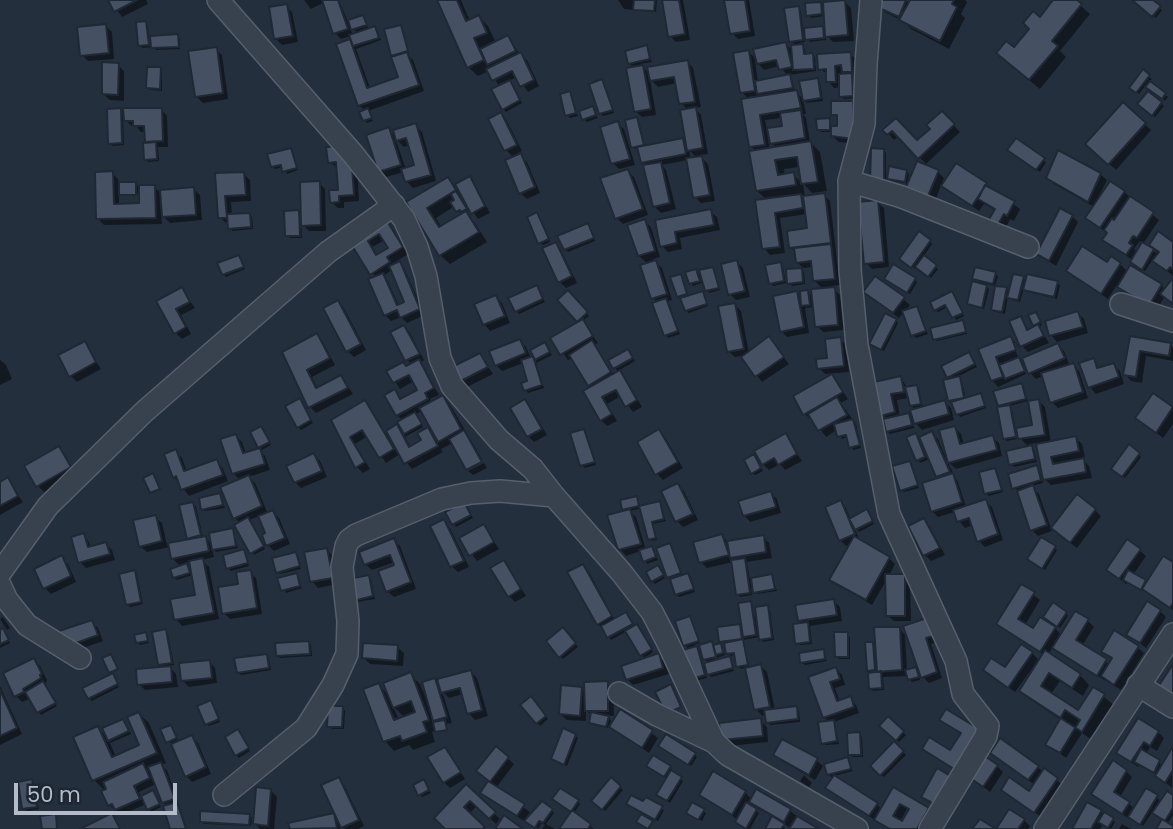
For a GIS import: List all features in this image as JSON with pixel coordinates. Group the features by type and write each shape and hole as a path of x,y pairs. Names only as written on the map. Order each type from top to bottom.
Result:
{"street":[{"path":"218,0 353,154 404,219 426,276 440,358 452,386 499,439 533,469 652,612 714,742"},
{"path":"871,0 864,124 849,181 850,270 857,345 889,514 956,661 963,694 988,726 986,736 930,829"},
{"path":"849,181 902,197 1028,247"},
{"path":"0,573 48,506 145,411 328,252 394,205"},
{"path":"1121,304 1173,321"},
{"path":"225,795 306,728 333,685 347,654 348,621 342,567 349,540 442,499 500,491 554,496"},
{"path":"0,584 7,600 27,625 80,658"},
{"path":"1045,829 1173,634"},
{"path":"1138,685 1173,707"},
{"path":"619,692 657,715 714,742 728,755 857,829"}],"building":[{"path":"108,0 137,0 114,12"},
{"path":"322,0 338,0 348,29 333,34"},
{"path":"437,0 457,0 466,21 479,15 487,33 474,38 484,60 467,68"},
{"path":"634,0 655,0 654,11 633,10"},
{"path":"662,0 679,0 685,34 668,37"},
{"path":"724,0 745,0 750,31 730,34"},
{"path":"845,0 848,35 825,37 823,2"},
{"path":"880,0 906,0 899,17 877,7"},
{"path":"910,0 954,0 952,4 957,7 940,41 899,20"},
{"path":"1053,0 1077,0 1082,4 1052,41 1058,46 1029,80 996,53 1006,41 1014,47 1029,29 1023,23 1033,11 1040,17"},
{"path":"1132,0 1153,0 1161,6 1152,17"},
{"path":"821,2 822,14 806,16 805,3"},
{"path":"287,4 293,36 274,39 269,7"},
{"path":"799,6 803,40 789,42 784,8"},
{"path":"363,15 367,25 351,30 348,20"},
{"path":"146,21 149,45 138,46 136,22"},
{"path":"106,24 109,53 80,56 77,27"},
{"path":"401,25 408,51 391,56 384,29"},
{"path":"375,26 379,38 353,46 349,35"},
{"path":"823,26 824,38 805,40 804,28"},
{"path":"178,34 179,47 151,48 150,36"},
{"path":"508,35 516,51 487,65 480,49"},
{"path":"350,39 367,88 398,77 391,57 407,52 419,85 358,106 336,44"},
{"path":"786,42 792,67 779,70 776,60 757,64 753,49"},
{"path":"803,44 804,54 813,53 814,69 793,70 791,45"},
{"path":"647,45 650,59 628,64 625,51"},
{"path":"217,47 223,93 195,97 188,51"},
{"path":"749,50 755,91 740,93 733,53"},
{"path":"521,52 534,80 520,87 512,71 492,81 486,69"},
{"path":"851,52 852,72 842,72 841,65 835,66 836,82 826,82 826,69 818,70 817,54"},
{"path":"688,60 695,102 679,104 674,77 650,81 647,67"},
{"path":"102,62 119,63 118,95 102,94"},
{"path":"643,65 651,109 634,112 626,68"},
{"path":"147,67 161,67 160,89 146,88"},
{"path":"1143,69 1150,75 1136,93 1129,88"},
{"path":"852,73 853,96 839,97 839,74"},
{"path":"790,74 793,88 757,94 755,81"},
{"path":"818,78 821,98 803,101 799,81"},
{"path":"602,79 613,110 599,114 589,84"},
{"path":"510,80 520,100 502,110 491,89"},
{"path":"1150,81 1166,93 1162,99 1145,87"},
{"path":"797,90 801,108 760,115 765,145 749,147 741,99"},
{"path":"570,91 576,113 565,116 560,94"},
{"path":"1148,91 1162,102 1152,116 1137,104"},
{"path":"831,101 853,101 853,139 831,136 831,126 837,126 837,115 831,115"},
{"path":"1123,102 1146,123 1108,165 1085,144"},
{"path":"593,106 596,115 582,120 579,111"},
{"path":"696,107 703,148 687,151 680,110"},
{"path":"121,108 122,143 108,144 107,109"},
{"path":"123,108 162,108 163,141 145,142 144,126 133,126 133,121 124,121"},
{"path":"368,108 372,118 363,121 359,112"},
{"path":"801,110 805,138 770,144 767,128 782,126 780,113"},
{"path":"942,111 955,124 918,159 892,131 887,135 882,130 896,118 917,140 930,129 926,125"},
{"path":"501,112 517,145 504,151 488,119"},
{"path":"637,117 644,145 631,148 625,120"},
{"path":"830,118 830,130 817,130 816,119"},
{"path":"618,121 630,159 611,164 600,127"},
{"path":"416,123 431,175 405,182 401,169 414,165 406,138 396,141 393,130"},
{"path":"389,127 401,165 378,172 366,135"},
{"path":"683,138 686,154 641,163 637,147"},
{"path":"1016,138 1045,158 1036,170 1007,150"},
{"path":"811,141 818,182 801,184 797,157 775,160 778,175 794,172 796,185 756,191 749,151"},
{"path":"156,142 157,159 144,160 143,143"},
{"path":"348,146 351,152 354,195 339,196 339,202 330,203 329,190 338,190 336,162 328,163 326,147"},
{"path":"291,148 297,168 282,172 281,165 271,167 267,154"},
{"path":"871,148 884,149 884,183 870,183"},
{"path":"1058,150 1101,173 1088,202 1046,178"},
{"path":"521,153 535,187 519,194 505,160"},
{"path":"702,156 710,195 693,198 686,158"},
{"path":"917,161 939,170 928,196 906,187"},
{"path":"661,162 670,203 653,207 643,165"},
{"path":"956,163 987,183 972,206 941,186"},
{"path":"889,166 907,170 905,182 887,179"},
{"path":"628,169 643,209 615,219 600,178"},
{"path":"113,171 114,204 139,203 139,185 155,185 156,218 96,219 95,172"},
{"path":"244,172 246,195 225,196 227,218 218,218 215,173"},
{"path":"470,176 485,206 471,214 455,184"},
{"path":"448,177 456,190 427,208 439,227 466,211 479,232 439,256 406,202"},
{"path":"320,181 321,225 301,226 300,182"},
{"path":"1110,181 1125,191 1100,228 1085,218"},
{"path":"119,182 136,182 136,195 119,195"},
{"path":"985,185 1015,201 1007,216 1004,214 997,226 988,221 995,209 978,199"},
{"path":"194,187 196,215 162,217 160,190"},
{"path":"456,191 467,209 461,212 456,212 450,202 454,200 451,194"},
{"path":"825,193 831,243 789,248 787,231 807,228 803,196"},
{"path":"801,194 803,208 775,213 780,247 762,249 755,200"},
{"path":"1130,196 1154,212 1137,238 1133,236 1129,243 1133,245 1126,255 1102,240 1107,233 1104,230"},
{"path":"878,200 884,262 864,264 858,202"},
{"path":"1060,208 1073,215 1049,261 1036,254"},
{"path":"711,209 714,225 675,232 677,243 660,247 655,220"},
{"path":"299,210 300,236 285,236 284,211"},
{"path":"537,212 549,239 538,244 527,217"},
{"path":"250,213 251,227 228,229 227,214"},
{"path":"384,216 403,247 387,257 390,262 370,275 348,239","holes":["379,234 388,248 376,255 368,241"]},
{"path":"645,219 655,251 638,256 627,225"},
{"path":"588,223 594,238 564,250 557,236"},
{"path":"919,231 931,240 911,268 899,259"},
{"path":"1158,231 1173,242 1173,269 1170,267 1167,271 1152,261 1159,252 1149,245"},
{"path":"556,242 572,276 558,283 542,248"},
{"path":"1142,242 1154,249 1142,270 1130,262"},
{"path":"831,244 835,279 813,281 811,261 796,263 794,248"},
{"path":"1082,246 1107,262 1111,256 1121,263 1101,294 1066,271"},
{"path":"239,255 244,267 222,275 217,263"},
{"path":"924,255 937,265 928,277 915,267"},
{"path":"656,260 667,294 651,299 640,265"},
{"path":"737,260 745,291 728,295 721,264"},
{"path":"400,261 420,309 400,318 397,310 384,316 368,279 383,273 397,305 404,302 389,266"},
{"path":"781,262 784,281 769,284 765,265"},
{"path":"893,264 916,278 907,293 884,279"},
{"path":"1130,265 1162,284 1149,306 1117,287"},
{"path":"713,267 719,288 705,291 699,270"},
{"path":"975,267 996,272 993,284 972,279"},
{"path":"802,268 803,282 787,284 786,269"},
{"path":"696,269 700,281 689,284 685,272"},
{"path":"681,274 687,294 677,297 670,277"},
{"path":"1013,274 1024,276 1018,300 1007,298"},
{"path":"1027,274 1058,281 1054,297 1023,290"},
{"path":"875,276 905,297 893,313 863,292"},
{"path":"1173,278 1173,304 1160,294"},
{"path":"972,281 987,285 982,308 967,304"},
{"path":"537,285 543,299 515,312 508,298"},
{"path":"995,286 1007,287 1002,312 991,310"},
{"path":"182,287 190,302 176,309 186,327 174,334 156,301"},
{"path":"835,287 838,325 815,327 811,289"},
{"path":"568,290 588,312 577,322 557,300"},
{"path":"808,290 810,305 801,306 800,291"},
{"path":"703,291 707,304 685,311 680,298"},
{"path":"797,291 804,327 780,332 773,296"},
{"path":"952,291 963,313 952,318 945,305 934,311 930,302"},
{"path":"496,295 505,316 483,325 474,304"},
{"path":"666,298 678,331 664,336 652,303"},
{"path":"338,300 361,344 346,352 323,308"},
{"path":"735,303 744,349 727,352 718,306"},
{"path":"917,306 926,331 911,336 902,311"},
{"path":"1078,311 1083,327 1049,336 1045,321"},
{"path":"1036,312 1041,322 1033,326 1028,315"},
{"path":"885,313 897,319 881,350 869,344"},
{"path":"1021,316 1027,330 1038,324 1044,336 1020,347 1009,321"},
{"path":"583,319 593,336 560,355 550,338"},
{"path":"963,320 966,332 933,340 930,328"},
{"path":"404,325 420,354 405,361 390,332"},
{"path":"317,333 330,358 307,370 316,388 341,375 348,388 308,408 282,352"},
{"path":"769,336 784,357 755,377 741,357"},
{"path":"1011,336 1016,350 996,357 1003,377 991,381 978,349"},
{"path":"1130,336 1171,343 1169,356 1140,351 1136,377 1123,375"},
{"path":"841,337 844,366 817,369 816,359 827,358 825,339"},
{"path":"520,339 526,353 495,366 489,351"},
{"path":"592,340 611,372 588,386 569,355"},
{"path":"85,341 96,362 69,377 58,355"},
{"path":"545,342 550,352 535,360 530,350"},
{"path":"1058,343 1065,358 1028,374 1022,358"},
{"path":"628,349 633,358 613,369 608,360"},
{"path":"969,352 975,364 947,378 941,366"},
{"path":"480,353 488,367 457,383 450,368"},
{"path":"533,356 542,385 524,391 521,383 527,381 521,360"},
{"path":"1019,357 1025,371 1005,379 999,365"},
{"path":"1094,358 1097,368 1114,363 1119,377 1088,388 1079,363"},
{"path":"419,359 434,388 425,393 428,399 396,416 384,395 395,389 400,399 417,390 409,375 393,383 386,371 403,362 406,366"},
{"path":"1074,363 1083,392 1050,403 1041,373"},
{"path":"620,370 637,400 625,407 616,390 602,397 612,414 600,421 583,391"},
{"path":"832,374 843,392 803,415 793,396"},
{"path":"901,376 904,392 891,394 895,412 881,416 874,382"},
{"path":"960,376 964,398 948,401 943,380"},
{"path":"1022,383 1026,399 998,406 993,391"},
{"path":"917,385 921,404 910,406 905,387"},
{"path":"981,393 985,406 956,415 951,402"},
{"path":"1153,393 1173,407 1156,433 1135,418"},
{"path":"443,395 461,429 438,442 419,408"},
{"path":"837,397 847,415 818,431 808,414"},
{"path":"300,398 311,420 297,428 285,406"},
{"path":"525,399 542,429 527,437 510,408"},
{"path":"1039,399 1045,435 1018,439 1016,428 1032,425 1028,401"},
{"path":"365,400 394,449 379,458 362,430 350,437 365,462 355,468 331,420"},
{"path":"945,400 949,414 914,424 910,410"},
{"path":"1010,405 1016,437 1003,439 997,407"},
{"path":"415,412 422,424 404,434 397,422"},
{"path":"909,413 912,425 886,432 883,419"},
{"path":"853,419 860,445 849,448 846,435 837,437 834,424"},
{"path":"397,424 409,447 421,440 417,433 428,427 438,446 404,464 386,431"},
{"path":"261,426 270,442 258,448 250,432"},
{"path":"955,426 960,444 993,435 997,450 948,463 939,430"},
{"path":"584,429 595,462 580,466 570,433"},
{"path":"659,429 678,462 655,475 637,442"},
{"path":"464,430 482,462 466,470 449,439"},
{"path":"932,431 950,472 936,477 919,437"},
{"path":"786,433 797,454 778,465 774,458 762,465 754,451"},
{"path":"916,433 925,457 916,461 906,437"},
{"path":"236,434 243,453 260,448 265,464 232,474 220,439"},
{"path":"1076,436 1079,451 1051,457 1053,464 1084,458 1086,472 1043,480 1036,444"},
{"path":"1129,444 1140,453 1122,477 1111,469"},
{"path":"1032,445 1035,459 1009,465 1006,451"},
{"path":"59,446 71,467 36,487 24,466"},
{"path":"176,449 184,471 217,459 223,475 181,490 176,476 173,478 164,454"},
{"path":"314,453 322,471 294,483 286,466"},
{"path":"754,454 761,468 751,474 744,460"},
{"path":"910,461 918,485 900,491 892,466"},
{"path":"1037,465 1041,480 1012,489 1008,474"},
{"path":"995,468 1002,490 984,494 979,472"},
{"path":"153,473 160,489 150,493 143,478"},
{"path":"953,473 962,502 931,512 922,483"},
{"path":"249,475 262,506 233,519 220,487"},
{"path":"8,477 18,496 0,506 0,482"},
{"path":"678,483 693,514 675,522 661,491"},
{"path":"1033,485 1047,525 1030,531 1017,491"},
{"path":"771,491 776,507 743,516 738,501"},
{"path":"220,493 223,505 201,510 199,498"},
{"path":"1077,494 1096,509 1070,543 1051,528"},
{"path":"637,496 639,506 622,510 620,500"},
{"path":"986,499 998,534 977,542 969,518 957,522 953,510"},
{"path":"841,500 855,534 839,541 825,507"},
{"path":"660,501 664,519 652,522 656,538 648,540 639,506"},
{"path":"193,502 201,535 187,539 179,505"},
{"path":"464,502 471,515 452,525 445,512"},
{"path":"630,509 641,544 618,550 607,515"},
{"path":"867,509 873,521 855,530 849,519"},
{"path":"273,510 285,538 266,546 262,535 265,533 258,516"},
{"path":"156,515 162,541 139,547 133,520"},
{"path":"248,517 264,546 250,554 234,525"},
{"path":"924,518 940,548 923,556 908,526"},
{"path":"444,519 464,561 450,567 430,526"},
{"path":"484,524 494,542 469,556 459,538"},
{"path":"233,528 236,546 212,550 209,533"},
{"path":"84,533 88,547 106,542 110,554 78,563 71,537"},
{"path":"722,534 729,555 699,563 693,542"},
{"path":"764,535 766,552 730,558 727,541"},
{"path":"206,536 209,551 171,559 168,543"},
{"path":"854,536 890,557 866,600 829,580"},
{"path":"1041,537 1056,546 1042,569 1027,559"},
{"path":"394,538 411,582 386,592 378,571 394,565 390,555 364,565 359,552"},
{"path":"1127,539 1141,549 1119,579 1106,570"},
{"path":"670,543 681,573 667,578 656,548"},
{"path":"652,546 656,557 643,562 639,550"},
{"path":"327,548 333,578 310,582 304,552"},
{"path":"244,549 248,563 226,569 223,555"},
{"path":"296,552 300,566 276,573 272,558"},
{"path":"62,555 71,576 43,589 34,569"},
{"path":"1163,556 1173,562 1173,603 1170,608 1142,589"},
{"path":"203,558 214,613 174,620 170,599 195,595 189,561"},
{"path":"745,558 750,593 736,595 731,560"},
{"path":"504,560 521,589 508,597 490,568"},
{"path":"187,563 190,573 173,578 170,569"},
{"path":"583,564 612,616 597,625 567,572"},
{"path":"658,565 664,575 651,582 646,572"},
{"path":"135,570 141,602 126,605 119,574"},
{"path":"251,570 257,608 222,614 218,587 238,584 236,572"},
{"path":"1128,570 1146,580 1141,590 1123,580"},
{"path":"297,573 300,586 281,591 277,578"},
{"path":"688,573 694,589 675,595 670,579"},
{"path":"772,574 775,589 753,593 751,578"},
{"path":"885,574 905,574 905,616 886,616"},
{"path":"369,575 373,596 353,601 348,579"},
{"path":"1021,584 1035,592 1018,619 1033,628 1040,617 1056,627 1040,652 996,624"},
{"path":"834,599 837,615 798,621 795,605"},
{"path":"751,601 756,635 743,637 738,603"},
{"path":"1147,601 1161,610 1140,643 1126,635"},
{"path":"1053,602 1067,612 1057,627 1043,617"},
{"path":"768,605 772,638 759,640 755,607"},
{"path":"1075,611 1089,619 1076,640 1107,659 1097,676 1052,648"},
{"path":"626,612 633,624 607,638 601,626"},
{"path":"690,616 699,641 683,646 675,621"},
{"path":"927,618 933,636 926,638 937,672 921,678 903,626"},
{"path":"92,620 98,635 65,647 59,631"},
{"path":"808,622 810,642 795,644 793,624"},
{"path":"637,624 652,649 640,656 625,631"},
{"path":"740,624 742,639 719,642 717,627"},
{"path":"563,627 576,643 559,658 546,641"},
{"path":"874,627 900,627 902,670 877,672"},
{"path":"3,628 9,640 0,644 0,630"},
{"path":"166,629 172,663 158,665 152,632"},
{"path":"1114,630 1139,646 1114,685 1101,676 1112,658 1101,652"},
{"path":"146,632 148,641 136,643 134,635"},
{"path":"834,632 848,632 848,657 835,657"},
{"path":"743,639 748,665 736,667 734,653 726,654 724,643"},
{"path":"309,641 310,654 276,656 275,643"},
{"path":"712,641 716,657 703,660 699,645"},
{"path":"865,642 873,642 875,670 867,671"},
{"path":"363,643 398,645 397,661 362,658"},
{"path":"721,643 723,653 716,655 713,645"},
{"path":"1021,644 1033,652 1008,688 983,670 991,658 1005,667"},
{"path":"697,646 705,675 692,679 683,650"},
{"path":"824,649 825,659 800,663 799,653"},
{"path":"1045,650 1081,674 1072,688 1049,673 1041,686 1078,710 1093,687 1105,694 1082,732 1019,691"},
{"path":"659,653 663,668 626,680 621,666"},
{"path":"111,654 118,669 109,673 102,658"},
{"path":"267,654 269,668 237,673 234,658"},
{"path":"730,656 733,668 707,675 704,663"},
{"path":"34,658 42,674 41,678 14,697 3,673"},
{"path":"210,660 212,678 181,681 179,663"},
{"path":"761,664 770,707 754,710 745,668"},
{"path":"1173,664 1173,693 1171,696 1158,687"},
{"path":"171,666 172,682 137,685 136,669"},
{"path":"836,667 840,679 830,682 837,701 851,696 854,707 823,718 808,677"},
{"path":"916,667 919,677 908,680 905,670"},
{"path":"471,670 482,710 467,714 460,688 441,693 437,679"},
{"path":"881,671 882,688 869,689 868,673"},
{"path":"411,672 429,720 423,722 427,732 402,741 400,736 383,742 363,689 379,683 394,720 415,712 411,701 393,708 383,683"},
{"path":"113,673 118,684 88,699 82,688"},
{"path":"435,678 447,717 433,721 422,682"},
{"path":"43,681 56,703 37,713 25,692"},
{"path":"608,681 608,711 585,711 584,682"},
{"path":"671,684 681,707 666,714 655,692"},
{"path":"561,685 582,687 580,716 559,714"},
{"path":"0,690 17,728 0,736"},
{"path":"531,696 546,716 536,724 520,705"},
{"path":"211,700 219,719 205,725 197,706"},
{"path":"328,706 343,706 342,727 327,727"},
{"path":"797,706 798,719 766,723 764,710"},
{"path":"620,709 653,730 642,748 609,727"},
{"path":"946,709 979,729 954,769 922,749 929,737 950,750 961,733 939,720"},
{"path":"1065,710 1080,720 1060,753 1045,745"},
{"path":"139,712 157,753 92,781 73,737 98,726 112,757 139,745 127,717"},
{"path":"591,712 609,716 606,727 589,723"},
{"path":"888,716 904,731 896,741 879,726"},
{"path":"761,718 763,736 721,740 719,723"},
{"path":"1138,718 1159,731 1150,746 1144,742 1131,762 1116,753"},
{"path":"123,719 129,731 108,741 102,728"},
{"path":"445,720 447,730 435,732 433,722"},
{"path":"834,720 837,741 821,744 818,722"},
{"path":"171,725 177,738 166,743 160,729"},
{"path":"563,728 576,734 564,765 551,759"},
{"path":"238,729 249,748 235,756 225,737"},
{"path":"860,732 861,755 848,755 847,733"},
{"path":"666,734 696,753 688,765 658,746"},
{"path":"192,735 206,767 185,777 171,744"},
{"path":"1000,738 1039,766 1028,780 990,753"},
{"path":"782,739 818,758 809,775 773,755"},
{"path":"894,741 904,751 880,776 870,766"},
{"path":"496,746 509,757 490,782 476,771"},
{"path":"1173,746 1173,770 1165,783 1155,776"},
{"path":"445,747 461,772 443,783 427,757"},
{"path":"1141,749 1160,760 1154,773 1134,762"},
{"path":"980,753 998,765 983,787 966,775"},
{"path":"653,755 671,766 664,777 646,766"},
{"path":"848,757 851,769 827,775 824,764"},
{"path":"1113,760 1127,770 1114,792 1130,802 1122,814 1091,794"},
{"path":"161,762 175,799 162,803 148,767"},
{"path":"143,763 150,778 134,786 140,799 115,810 112,804 108,806 101,791 106,789 103,782"},
{"path":"937,768 952,777 936,805 921,797"},
{"path":"1044,768 1058,778 1034,813 1001,790 1009,777 1029,791"},
{"path":"671,770 682,777 667,801 656,795"},
{"path":"713,771 746,791 732,815 699,795"},
{"path":"834,775 878,803 869,816 825,788"},
{"path":"339,777 359,820 341,828 321,785"},
{"path":"611,777 621,786 602,810 591,801"},
{"path":"32,779 37,807 22,809 18,782"},
{"path":"424,779 429,790 418,796 413,785"},
{"path":"488,781 525,804 517,816 480,793"},
{"path":"466,784 496,812 489,819 470,801 464,807 485,827 445,829 434,818"},
{"path":"256,787 271,789 268,826 253,824"},
{"path":"893,787 929,808 917,829 890,829 874,820","holes":["900,804 909,809 902,821 893,816"]},
{"path":"560,788 579,800 571,812 552,799"},
{"path":"1146,788 1158,795 1140,825 1128,817"},
{"path":"756,789 791,809 784,822 749,802"},
{"path":"153,790 160,804 147,810 141,796"},
{"path":"1167,791 1173,795 1173,808 1165,821 1152,813"},
{"path":"631,795 643,801 646,797 663,806 655,820 626,804"},
{"path":"542,801 553,809 543,823 539,821 535,828 524,821"},
{"path":"177,802 186,829 170,829 163,806"},
{"path":"692,802 705,809 698,820 686,813"},
{"path":"746,802 757,809 746,829 735,822"},
{"path":"1087,802 1102,810 1091,829 1072,829"},
{"path":"1009,809 1025,819 1018,829 996,829"},
{"path":"572,810 591,824 588,829 559,829"},
{"path":"200,811 250,814 249,825 200,822"},
{"path":"1104,812 1114,818 1108,828 1098,822"},
{"path":"112,813 120,829 80,829"},
{"path":"334,813 337,828 290,829 288,823"},
{"path":"56,814 57,829 42,829 40,816"},
{"path":"641,814 653,821 648,829 636,822"},
{"path":"504,815 523,829 495,829"},
{"path":"772,816 785,824 781,829 765,829"},
{"path":"797,816 819,829 789,829"},
{"path":"980,819 996,829 972,829"},
{"path":"1162,819 1173,826 1173,829 1156,829"}]}
